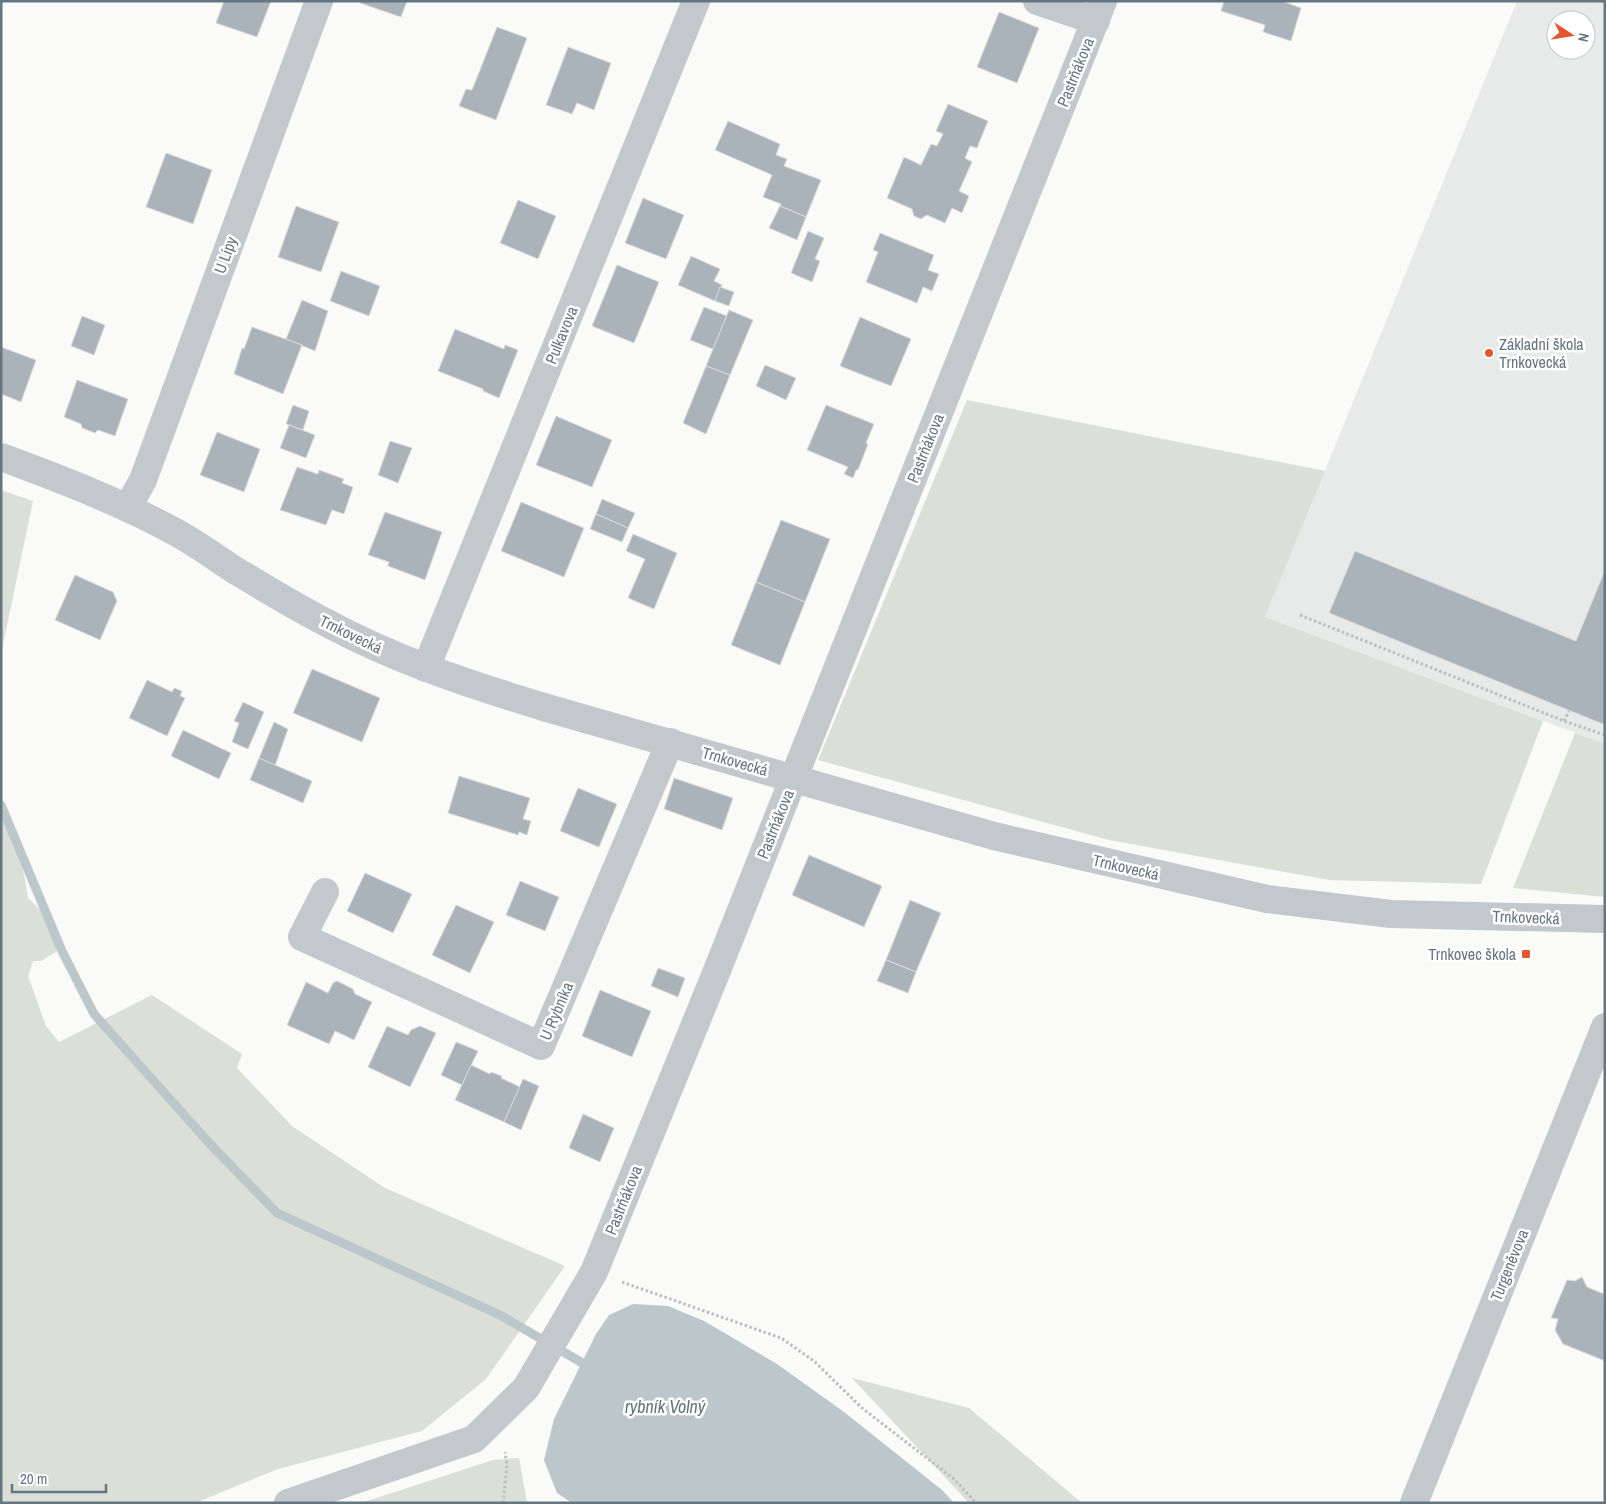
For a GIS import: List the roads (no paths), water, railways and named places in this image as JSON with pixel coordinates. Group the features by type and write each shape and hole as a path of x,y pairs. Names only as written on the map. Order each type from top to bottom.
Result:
{"street":[{"name":"U Lípy","path":"128,507 143,480 319,1"},
{"name":"Pulkavova","path":"426,668 696,1"},
{"path":"1037,1 1099,11"},
{"name":"Pastrňákova","path":"288,1503 474,1438 526,1388 594,1272 1099,11"},
{"name":"Trnkovecká","path":"1,457 68,481 128,507 181,535 234,569 325,622 376,648 426,668 484,689 994,836 1267,898 1391,914 1605,919"},
{"name":"U Rybníka","path":"325,892 302,937 541,1046 670,742"},
{"name":"Turgeněvova","path":"1414,1503 1605,1027"}],"water":[{"name":"rybník Volný","path":"633,1304 668,1306 704,1321 777,1364 844,1412 942,1490 954,1503 572,1503 557,1493 544,1460 554,1419 596,1334 609,1315"}],"waterway":[{"path":"1,805 62,951 94,1014 210,1144 277,1213 500,1315 591,1368"}],"place":[{"name":"Základní škola Trnkovecká","path":"1489,353"},
{"name":"Trnkovec škola","path":"1526,954"}]}
